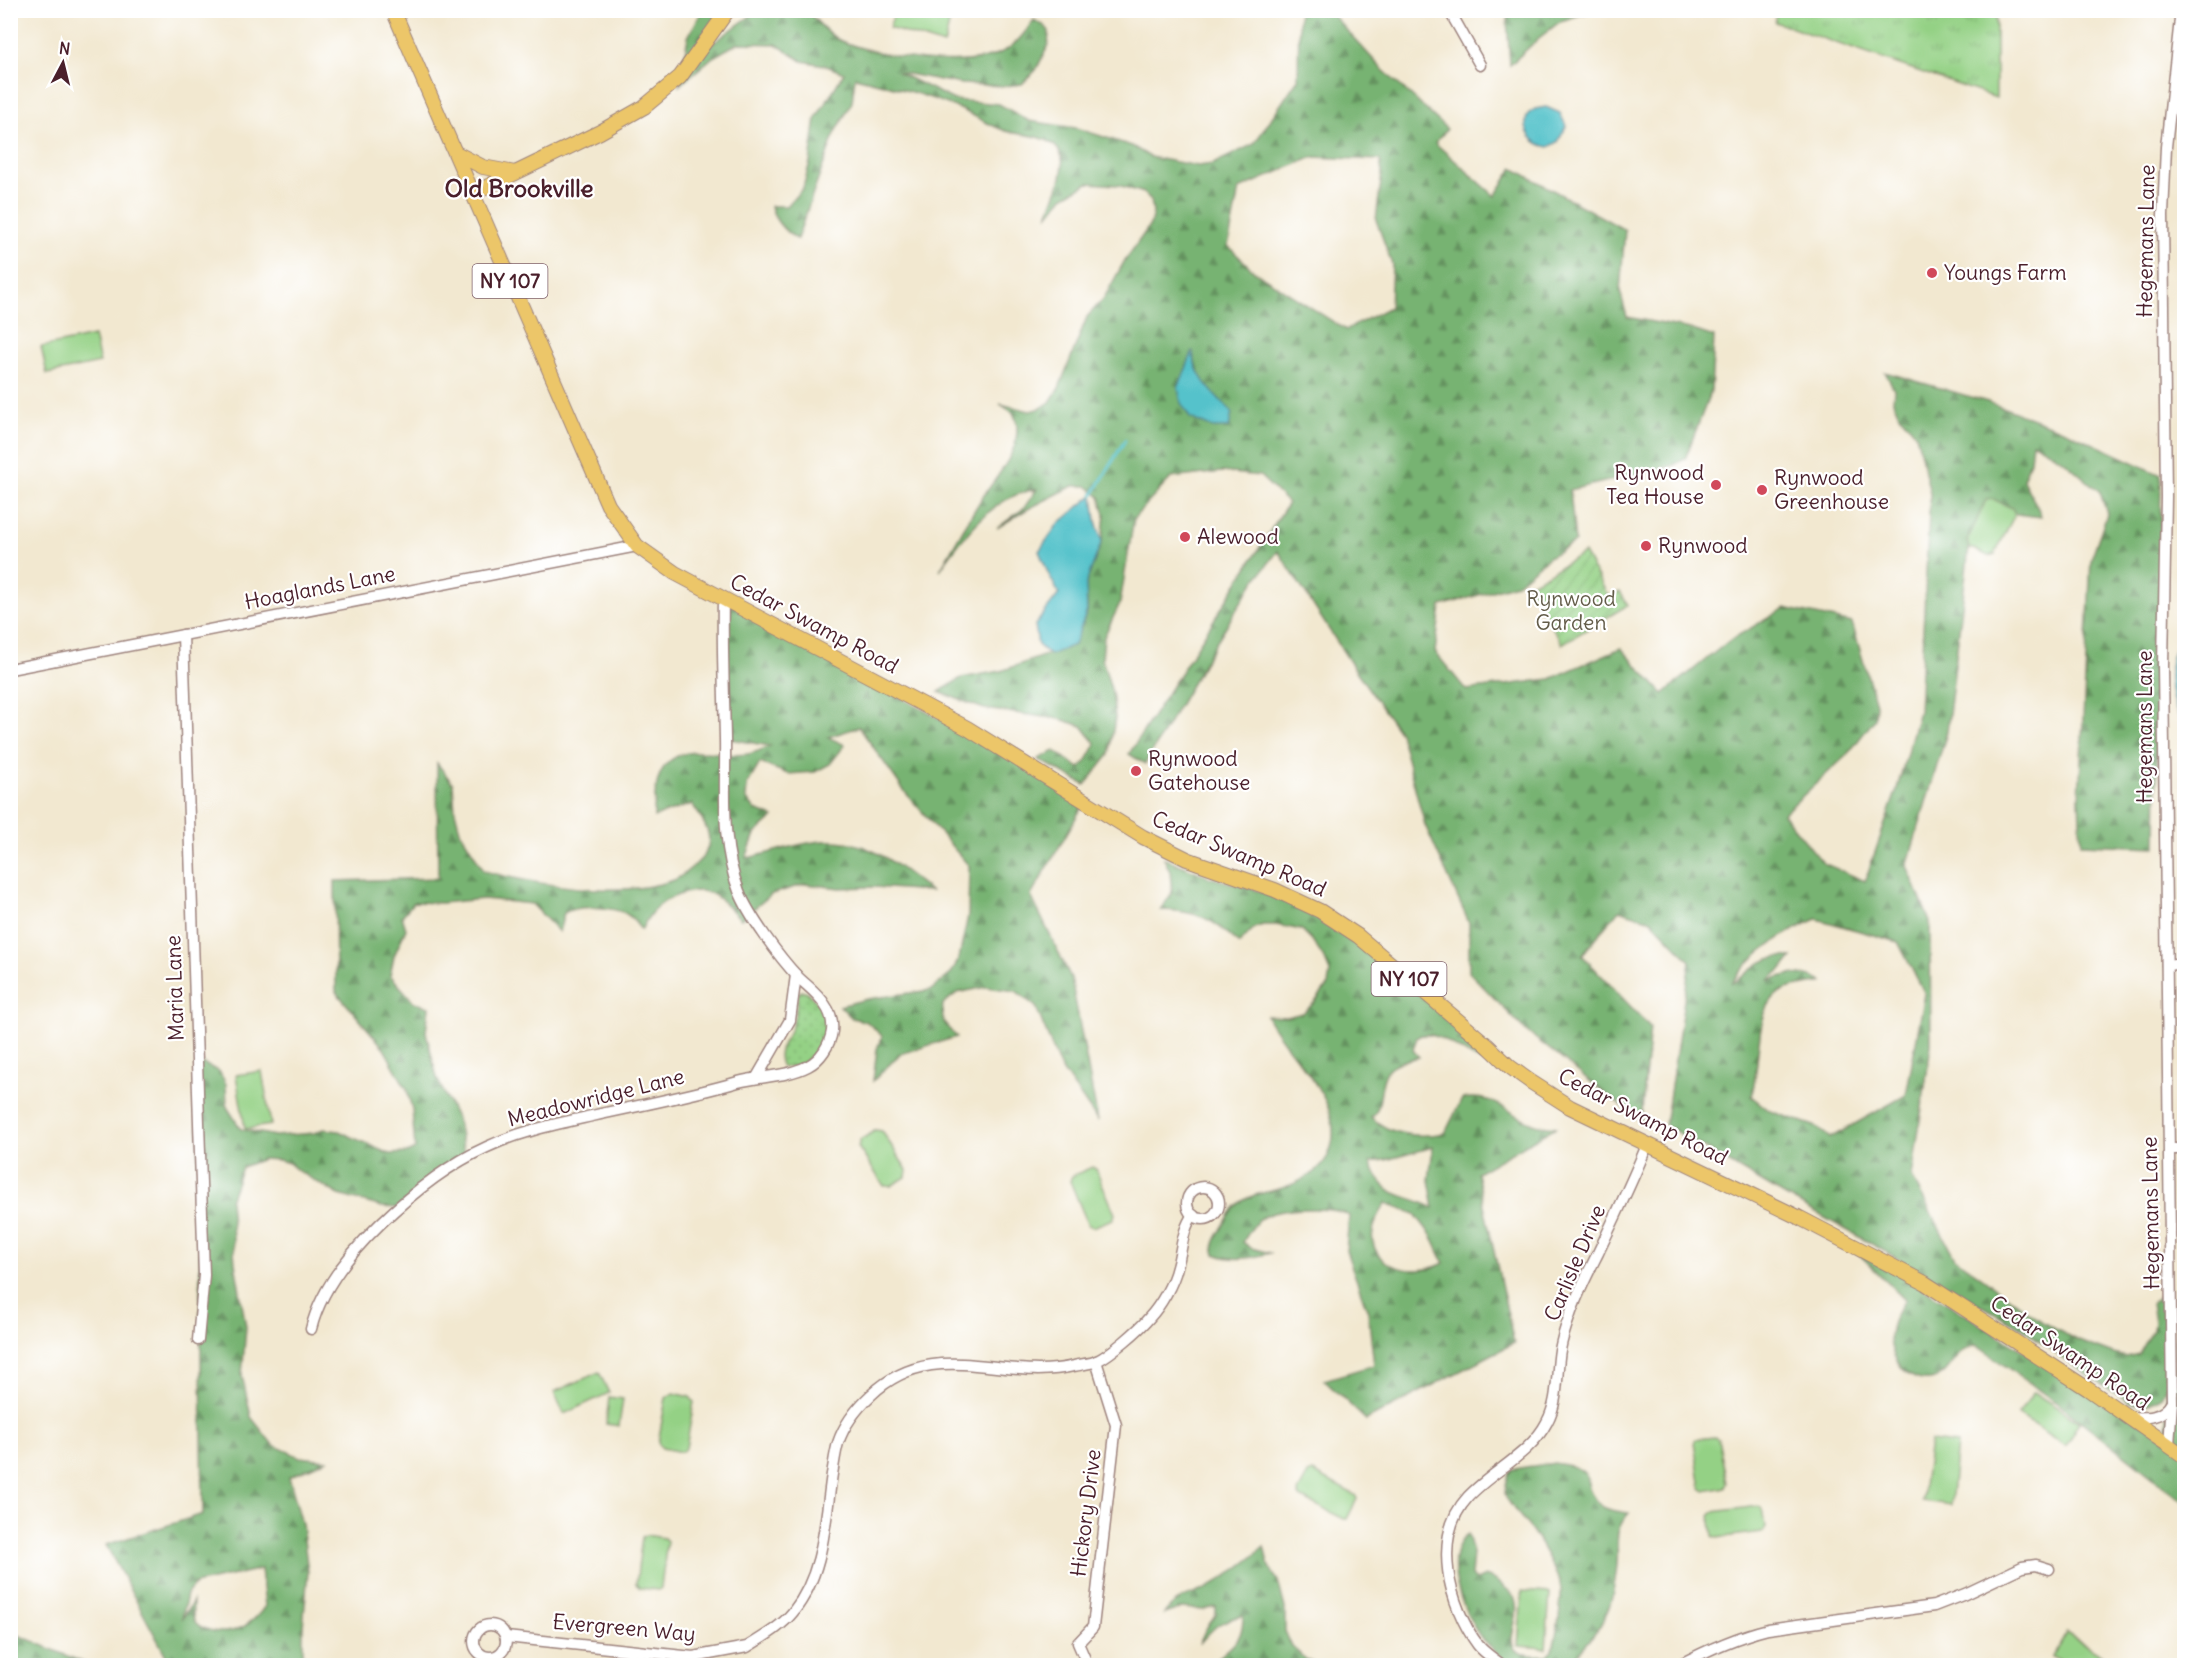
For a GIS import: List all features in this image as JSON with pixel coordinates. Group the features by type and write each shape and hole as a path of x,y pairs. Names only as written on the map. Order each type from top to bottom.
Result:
{"main road":[{"name":"Cedar Swamp Road","path":"393,10 608,505 637,546 675,573 967,728 1143,837 1187,859 1275,890 1320,910 1358,936 1531,1082 1570,1107 1826,1231 1925,1283 2129,1417 2184,1456"},
{"path":"474,193 600,132 655,99 680,77 728,10"},
{"path":"456,153 483,167 515,173"}],"street":[{"path":"1449,10 1480,65"},
{"name":"Hegemans Lane","path":"2169,1444 2172,1402 2163,666 2166,497 2163,215 2166,147 2181,10"},
{"name":"Hoaglands Lane","path":"10,669 637,546"},
{"name":"Meadowridge Lane","path":"310,1329 320,1300 342,1267 365,1239 397,1208 432,1180 465,1158 527,1131 705,1092 757,1077 791,1072 806,1067 816,1060 828,1044 832,1031 831,1017 825,1004 796,975 751,916 729,861 725,801 723,599"},
{"name":"Maria Lane","path":"183,635 204,1275 198,1340"},
{"path":"2167,965 2184,963"},
{"path":"757,1077 790,1020 796,975"},
{"name":"Carlisle Drive","path":"1503,1665 1479,1646 1461,1616 1448,1570 1450,1531 1454,1517 1467,1498 1527,1447 1548,1420 1555,1399 1560,1350 1569,1316 1647,1145"},
{"path":"2170,1149 2184,1149"},
{"name":"Evergreen Way","path":"506,1637 693,1657 747,1647 774,1630 789,1617 809,1587 818,1565 837,1444 847,1423 872,1394 908,1371 937,1363 1038,1371 1096,1361 1150,1318 1158,1306 1175,1274 1186,1227 1193,1215"},
{"name":"Hickory Drive","path":"1088,1665 1078,1643 1093,1627 1116,1425 1096,1361"},
{"path":"2129,1417 2157,1416 2172,1402"},
{"path":"1677,1665 1714,1646 1743,1635 1768,1629 1934,1606 2022,1567 2036,1565 2049,1569"}],"green space":[{"path":"1509,10 1593,11 1561,21 1510,65 1507,19"},
{"path":"702,11 721,11 709,46 757,11 807,11 832,35 857,47 922,60 967,61 986,58 1012,46 1034,20 1049,31 1048,46 1036,70 1022,84 1005,86 961,84 897,72 954,100 999,104 1029,121 1076,128 1132,146 1150,157 1198,166 1213,164 1254,144 1298,79 1298,11 1329,11 1382,69 1447,129 1435,143 1495,196 1513,168 1625,230 1620,291 1627,317 1690,329 1714,337 1711,391 1685,459 1672,466 1570,490 1575,542 1550,556 1516,584 1441,606 1435,652 1466,690 1550,679 1621,648 1663,694 1730,640 1785,608 1852,623 1876,704 1875,719 1847,755 1783,814 1823,863 1865,881 1896,792 1919,711 1930,493 1916,434 1899,414 1893,401 1894,389 1885,372 1988,402 2068,432 2161,475 2156,847 2081,844 2079,799 2091,559 2107,514 2100,492 2063,460 2032,442 2030,461 2023,480 2041,517 2015,514 2011,508 1967,541 1969,547 1947,732 1907,866 1930,922 1931,1045 1912,1177 1955,1258 2044,1323 2076,1340 2126,1357 2139,1354 2153,1330 2151,1303 2165,1293 2169,1297 2173,1362 2184,1406 2184,1502 2072,1414 1976,1345 1957,1357 1946,1371 1934,1379 1917,1379 1910,1375 1894,1355 1890,1338 1893,1322 1905,1300 1845,1240 2167,1440 2167,1384 2161,1397 2150,1403 2140,1404 2128,1401 2076,1368 2022,1328 1784,1195 1665,1125 1690,961 1651,920 1619,910 1582,955 1650,1027 1641,1121 1526,1031 1469,972 1469,923 1425,825 1400,733 1354,668 1278,551 1251,586 1145,764 1129,754 1288,503 1260,476 1222,472 1171,478 1134,518 1120,603 1104,637 1102,659 1112,692 1115,718 1109,755 1085,785 1038,759 1055,751 1079,768 1086,762 1096,744 1082,726 1060,719 984,709 939,692 961,678 1001,671 1074,645 1087,611 1086,583 1102,541 1105,514 1100,497 1087,486 1073,486 997,528 1024,508 1037,489 1021,493 993,508 970,531 940,570 977,506 1005,466 1015,444 1017,432 1014,414 1000,404 1030,411 1050,402 1059,388 1087,317 1104,298 1124,262 1150,225 1153,213 1151,200 1144,193 1118,185 1088,183 1063,197 1047,217 1060,182 1063,163 1061,155 1052,143 1000,129 934,99 855,77 852,102 833,138 797,239 780,225 771,206 787,206 803,188 810,162 816,118 844,73 824,65 802,61 776,44 738,43 713,57 679,86 688,37","holes":["1313,157 1380,160 1382,173 1376,220 1392,264 1390,307 1346,330 1255,272 1228,246 1239,189","1817,919 1898,942 1925,994 1906,1095 1830,1138 1817,1127 1770,1111 1751,1096 1759,1039 1766,1010 1773,999 1786,989 1823,982 1795,974 1768,981 1792,957 1780,957 1763,961 1731,984 1749,962 1769,945"]},
{"path":"895,11 932,11 951,16 944,45 889,28"},
{"path":"1776,11 1996,11 1996,98 1775,22"},
{"path":"94,336 100,363 47,374 41,347"},
{"path":"1993,499 2012,508 2015,514 1995,554 1988,556 1969,547 1967,541 1986,500"},
{"name":"Rynwood Garden","path":"1584,553 1609,597 1620,592 1628,605 1562,644 1528,585"},
{"path":"723,599 1086,800 1031,896 1071,978 1098,1121 1060,1067 1036,1007 1016,991 986,987 957,993 943,1004 942,1010 944,1023 957,1037 900,1054 873,1081 877,1049 882,1036 867,1022 852,1018 840,1006 867,999 931,990 951,974 959,958 968,916 969,866 905,792 859,727 828,737 845,745 830,764 815,772 788,774 760,763 747,785 746,798 755,810 774,817 755,834 746,858 814,842 848,842 891,861 930,891 874,887 840,888 805,884 772,894 741,919 716,896 707,892 694,891 679,895 659,906 650,914 641,930 632,918 622,912 605,908 586,908 564,913 559,932 532,904 484,899 441,903 414,902 402,916 406,929 394,956 390,975 414,1002 429,1007 426,1032 437,1078 458,1122 465,1158 397,1208 382,1207 339,1195 298,1171 289,1163 279,1160 263,1159 242,1167 230,1200 235,1263 246,1327 242,1375 251,1417 273,1445 300,1457 327,1460 289,1477 302,1524 308,1572 303,1626 303,1665 171,1665 106,1545 203,1514 197,1061 219,1071 226,1084 227,1107 241,1129 275,1136 314,1133 323,1129 339,1131 389,1154 407,1153 415,1149 412,1109 407,1090 383,1047 336,992 335,881 438,878 437,763 453,784 455,811 460,831 484,871 529,881 579,888 629,889 674,880 703,857 709,842 706,827 692,804 654,817 655,792 661,771 667,763 687,753 742,755 770,746 725,738","holes":["261,1569 265,1606 248,1624 226,1632 209,1630 197,1624 193,1618 193,1601 182,1619 187,1594 195,1584"]},
{"path":"1164,858 1209,877 1256,890 1307,909 1350,936 1445,1015 1468,1041 1456,1039 1472,1046 1478,1052 1481,1061 1441,1038 1432,1035 1417,1037 1413,1050 1419,1057 1395,1064 1384,1078 1378,1107 1371,1117 1379,1123 1396,1132 1406,1134 1445,1133 1462,1099 1473,1098 1491,1101 1536,1124 1556,1127 1477,1173 1514,1343 1366,1420 1324,1380 1374,1365 1368,1312 1346,1251 1349,1216 1332,1210 1320,1209 1271,1214 1257,1222 1243,1242 1251,1248 1270,1253 1236,1259 1215,1254 1215,1241 1237,1205 1249,1198 1282,1188 1309,1176 1329,1154 1333,1133 1328,1107 1313,1080 1267,1016 1286,1017 1303,1013 1328,985 1330,972 1312,940 1302,930 1263,925 1254,928 1239,944 1213,922 1204,918 1173,910 1160,910 1172,893 1170,872","holes":["1433,1147 1429,1180 1434,1208 1389,1190 1382,1184 1370,1162","1386,1203 1415,1214 1431,1235 1444,1263 1435,1267 1413,1270 1402,1269 1384,1260 1377,1252 1372,1237 1376,1222"]},
{"path":"806,991 824,1010 828,1031 819,1053 797,1066 782,1067 780,1051 792,1026 799,992"},
{"path":"262,1071 271,1125 245,1129 236,1075"},
{"path":"876,1130 882,1131 907,1170 906,1177 891,1186 884,1186 858,1147 860,1140"},
{"path":"1092,1167 1096,1169 1115,1214 1113,1219 1093,1227 1088,1225 1070,1181 1072,1176"},
{"path":"599,1372 609,1393 564,1414 554,1392"},
{"path":"2033,1392 2080,1422 2066,1446 2017,1414"},
{"path":"673,1393 690,1397 694,1402 686,1448 681,1452 662,1448 658,1443 666,1398"},
{"path":"609,1397 623,1399 619,1426 606,1424"},
{"path":"1714,1437 1718,1439 1727,1483 1725,1487 1705,1491 1701,1488 1694,1442 1696,1439"},
{"path":"1930,1441 1957,1444 1951,1505 1922,1501"},
{"path":"1554,1463 1582,1471 1586,1475 1592,1495 1604,1508 1629,1513 1618,1532 1617,1565 1612,1597 1605,1617 1594,1635 1566,1665 1510,1664 1484,1641 1469,1617 1458,1587 1455,1557 1460,1544 1468,1534 1473,1553 1471,1576 1477,1580 1485,1576 1493,1579 1515,1599 1513,1646 1518,1652 1529,1655 1548,1655 1554,1645 1558,1625 1560,1584 1537,1538 1505,1495 1508,1478 1513,1470"},
{"path":"1313,1472 1355,1495 1357,1499 1347,1519 1300,1497 1298,1492 1308,1474"},
{"path":"1759,1506 1762,1508 1765,1528 1762,1532 1717,1538 1713,1536 1710,1515 1713,1512"},
{"path":"646,1535 664,1538 667,1541 661,1588 658,1590 640,1588 636,1584 642,1537"},
{"path":"1264,1547 1269,1567 1278,1581 1285,1608 1285,1631 1292,1647 1308,1661 1319,1665 1212,1665 1234,1644 1240,1634 1243,1616 1218,1625 1199,1644 1205,1630 1216,1615 1216,1607 1203,1610 1182,1608 1164,1614 1178,1601 1207,1588 1230,1574"},
{"path":"1522,1591 1550,1593 1546,1648 1518,1646"},
{"path":"11,1632 89,1665 11,1665"},
{"path":"2066,1633 2116,1663 2115,1665 2069,1665 2053,1656"}],"water":[{"path":"1546,107 1560,113 1566,126 1558,142 1549,147 1533,140 1526,126 1528,114 1535,109"},
{"path":"1193,351 1194,361 1201,377 1232,412 1229,428 1213,428 1190,418 1181,403 1178,388"},
{"path":"1093,495 1096,521 1102,541 1086,583 1087,611 1074,645 1050,655 1038,645 1035,625 1059,594 1039,551 1058,524"},
{"path":"2184,642 2184,722 2173,701 2170,673 2173,655"}],"waterway":[{"path":"1093,495 1125,440"}],"place":[{"name":"Youngs Farm","path":"1932,273"},
{"name":"Rynwood Tea House","path":"1716,485"},
{"name":"Rynwood Greenhouse","path":"1762,490"},
{"name":"Alewood","path":"1185,537"},
{"name":"Rynwood","path":"1646,546"},
{"name":"Rynwood Gatehouse","path":"1136,771"}],"district":[{"name":"Old Brookville","path":"519,189"}]}
